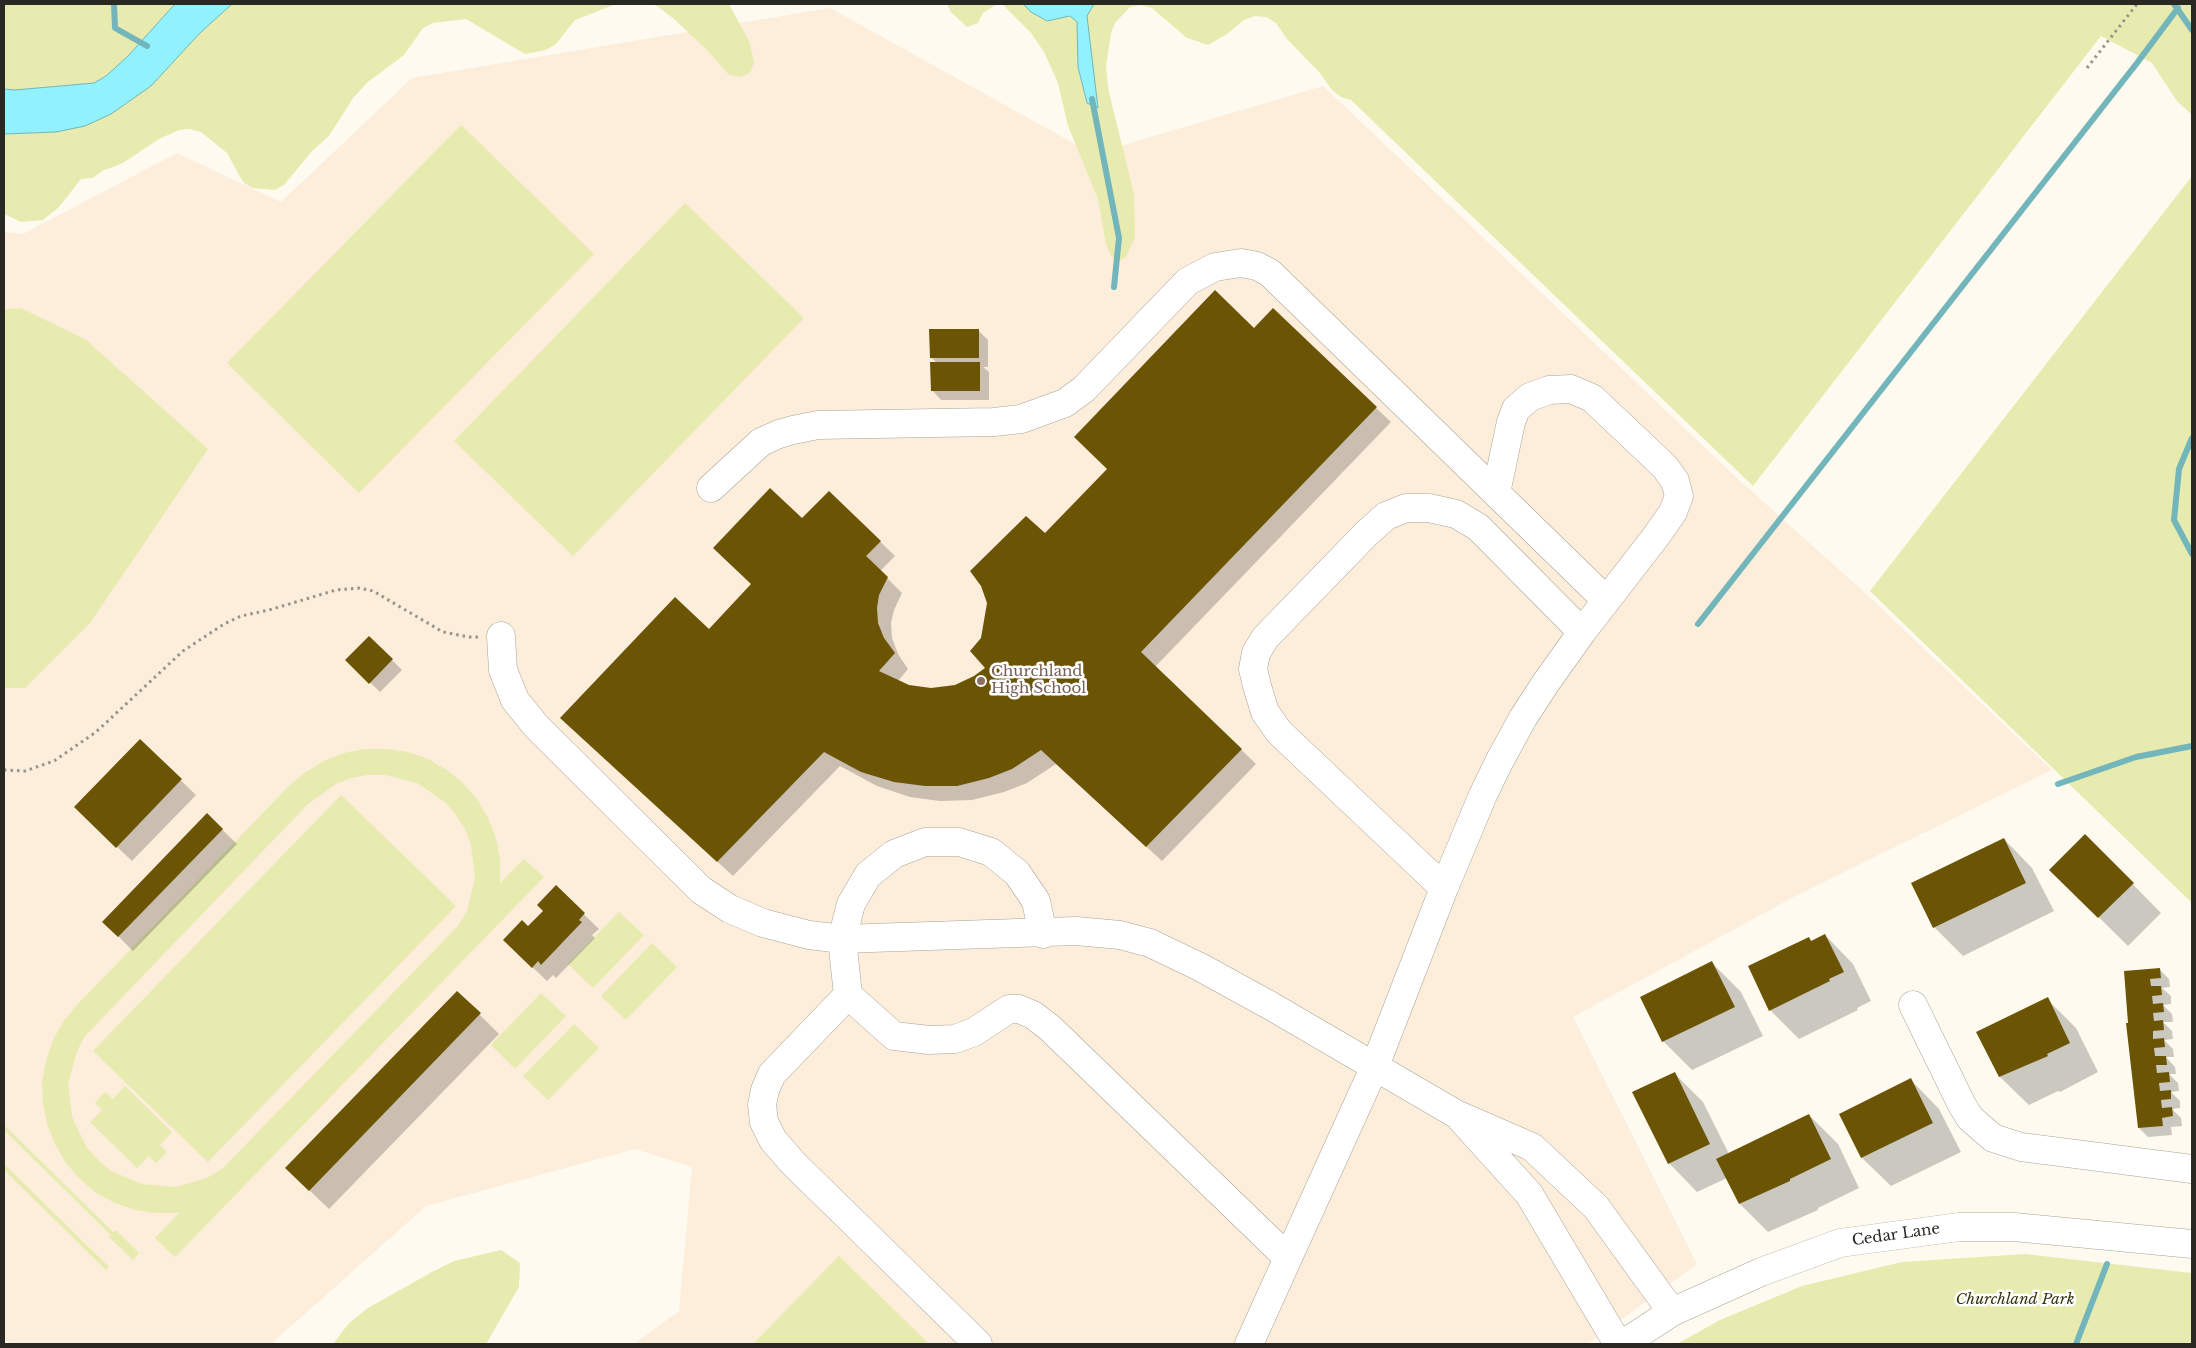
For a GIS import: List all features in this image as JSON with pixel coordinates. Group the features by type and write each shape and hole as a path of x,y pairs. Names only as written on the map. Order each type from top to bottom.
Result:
{"street":[{"path":"711,488 761,442 794,430 818,425 994,422 1020,418 1057,406 1084,389 1188,281 1215,267 1241,263 1257,266 1270,273 1606,600"},
{"path":"1249,1344 1375,1066 1444,888 1483,795 1505,751 1528,711 1582,632 1673,512 1679,496 1675,481 1665,467 1592,398 1572,388 1549,390 1530,397 1516,409 1511,422 1496,493"},
{"path":"1444,888 1279,732 1265,712 1257,686 1253,668 1256,653 1265,638 1367,533 1386,516 1406,508 1429,508 1456,514 1478,527 1582,632"},
{"path":"501,636 503,670 515,700 536,726 701,890 730,909 763,924 810,935 842,939 1085,932 1120,935 1150,943 1208,971 1456,1114 1532,1146 1596,1207 1672,1312"},
{"path":"1043,934 1036,901 1017,873 990,852 959,842 925,842 894,854 868,875 851,904 842,939 848,995 894,1036 929,1040 955,1039 974,1032 1008,1009 1019,1009 1034,1015 1050,1028 1288,1258"},
{"path":"848,995 772,1074 765,1090 762,1105 764,1122 773,1140 794,1163 978,1344"},
{"path":"1913,1005 1962,1105 1970,1118 1993,1138 2022,1147 2192,1169"},
{"path":"1456,1114 1529,1194 1618,1344"},
{"name":"Cedar Lane","path":"1623,1344 1672,1312 1761,1272 1840,1243 1959,1227 2014,1227 2192,1244"}],"path":[{"path":"2087,68 2138,4"},
{"path":"4,770 25,771 54,761 96,732 183,651 224,624 241,616 269,610 336,590 359,588 373,591 443,632 468,637 501,636"}],"shaded area":[{"name":"Churchland High School","path":"830,8 1093,154 1323,86 1738,479 1864,592 2052,770 1801,893 1573,1017 1697,1264 1588,1344 634,1344 679,1311 692,1167 635,1149 426,1206 271,1344 12,1344 4,1339 4,232 23,234 177,153 281,202 412,78"}],"green space":[{"path":"4,4 175,4 128,56 106,76 94,83 15,90 4,89"},
{"path":"232,4 616,4 575,20 556,44 546,50 525,54 466,19 433,23 423,28 404,55 368,82 353,98 329,136 312,151 284,185 275,190 252,188 243,182 227,153 201,132 190,129 179,130 159,139 123,163 102,171 93,178 81,179 59,207 43,220 21,222 4,214 4,134 56,132 200,33"},
{"path":"651,4 729,4 749,41 754,62 750,73 740,77 729,75 707,50 674,19 657,6"},
{"path":"947,4 997,4 983,13 978,23 967,27 951,12"},
{"path":"1002,4 1023,4 1031,12 1047,21 1070,16 1077,22 1078,67 1087,103 1098,107 1087,16 1094,4 2192,4 2192,115 2177,101 2152,63 2101,36 1753,486 1351,100 1341,97 1332,90 1319,72 1287,39 1276,23 1266,17 1255,16 1244,20 1227,34 1208,45 1187,38 1152,8 1141,5 1130,7 1115,23 1111,33 1106,66 1108,88 1134,194 1135,237 1126,257 1117,262 1110,254 1106,244 1098,199 1068,126 1058,83 1044,52 1031,33"},
{"path":"461,125 594,254 359,493 227,363"},
{"path":"2192,176 2192,903 1870,591"},
{"path":"685,203 804,318 573,556 454,441"},
{"path":"21,308 86,340 208,449 90,623 25,688 4,688 4,309"},
{"path":"365,749 387,749 408,752 428,759 447,770 463,783 477,799 488,818 496,838 500,859 500,883 524,859 544,877 175,1257 155,1238 179,1213 156,1213 135,1210 115,1203 96,1193 66,1163 55,1144 47,1124 42,1082 53,1040 63,1022 76,1006 290,785 324,761 344,753","holes":["385,775 417,783 445,802 465,829 471,845 475,878 467,911 458,926 222,1169 207,1178 175,1187 142,1184 111,1171 87,1148 72,1117 68,1084 77,1051 85,1036 308,804 336,784 351,778"]},
{"path":"341,795 456,906 208,1162 93,1051"},
{"path":"619,912 644,935 593,988 568,964"},
{"path":"652,943 677,967 626,1020 601,996"},
{"path":"541,993 566,1016 515,1069 491,1045"},
{"path":"574,1024 599,1048 548,1100 523,1076"},
{"path":"125,1086 172,1132 160,1145 167,1152 156,1163 149,1156 137,1168 90,1122 102,1110 95,1103 105,1092 113,1099"},
{"path":"4,1125 113,1232 116,1230 139,1253 133,1260 109,1237 111,1235 4,1130"},
{"path":"4,1164 109,1267 106,1270 4,1170"},
{"path":"501,1250 520,1263 519,1287 486,1344 333,1344 349,1323 368,1308 432,1272 454,1261"},
{"name":"Churchland Park","path":"2025,1254 2192,1273 2192,1344 1677,1344 1720,1320 1802,1286 1902,1262"},
{"path":"839,1256 929,1344 753,1344"}],"water":[{"path":"175,4 232,4 200,33 151,86 111,114 85,126 56,132 4,134 4,89 15,90 94,83 106,76 128,56"},
{"path":"1023,4 1094,4 1087,16 1098,108 1087,103 1078,67 1077,22 1070,16 1047,21 1031,12"}],"building":[{"path":"1215,290 1254,328 1273,308 1377,407 1141,652 1242,749 1146,847 1041,750 1012,769 989,778 957,786 925,786 894,782 861,772 824,752 717,862 560,718 675,597 709,629 751,584 713,548 770,488 802,518 829,491 881,541 866,556 888,577 879,595 877,608 878,623 884,638 895,653 879,671 909,685 931,688 955,685 974,676 985,668 970,651 981,638 987,603 981,586 970,571 1026,516 1045,533 1107,469 1074,437"},
{"path":"929,329 979,329 979,358 930,358"},
{"path":"930,362 980,362 980,391 931,391"},
{"path":"369,636 393,659 369,684 345,660"},
{"path":"140,739 182,779 116,848 74,807"},
{"path":"207,813 223,829 118,937 102,922"},
{"path":"2085,834 2134,883 2098,918 2049,870"},
{"path":"2004,838 2026,883 1933,928 1911,883"},
{"path":"556,885 585,913 579,920 582,922 541,965 538,961 532,968 503,940 522,920 528,926 543,911 537,905"},
{"path":"1825,934 1844,972 1829,979 1830,981 1769,1011 1748,966 1809,937 1811,941"},
{"path":"1712,961 1735,1007 1662,1042 1640,997"},
{"path":"2160,968 2161,978 2150,979 2151,986 2161,986 2162,995 2152,996 2153,1004 2163,1003 2164,1012 2153,1013 2154,1021 2163,1020 2164,1030 2153,1031 2153,1039 2164,1038 2165,1047 2154,1048 2155,1056 2166,1056 2167,1065 2156,1065 2157,1073 2169,1072 2170,1082 2159,1083 2160,1091 2171,1090 2171,1099 2161,1100 2162,1108 2172,1107 2173,1116 2162,1118 2163,1126 2138,1128 2126,1023 2128,1023 2124,971"},
{"path":"457,991 481,1013 309,1191 285,1168"},
{"path":"2048,997 2070,1043 2047,1054 2048,1056 1999,1077 1976,1032"},
{"path":"1675,1072 1710,1144 1668,1164 1632,1092"},
{"path":"1911,1078 1933,1123 1861,1158 1839,1114"},
{"path":"1809,1114 1831,1159 1790,1179 1790,1181 1739,1204 1716,1159"}],"waterway":[{"path":"114,4 115,28 147,46"},
{"path":"2174,4 2192,30"},
{"path":"1698,624 2178,8"},
{"path":"1092,99 1119,238 1114,287"},
{"path":"2192,438 2179,469 2174,520 2192,554"},
{"path":"2058,784 2136,757 2192,746"},
{"path":"2076,1344 2107,1264"}],"place":[{"name":"Churchland High School","path":"981,681"}]}
